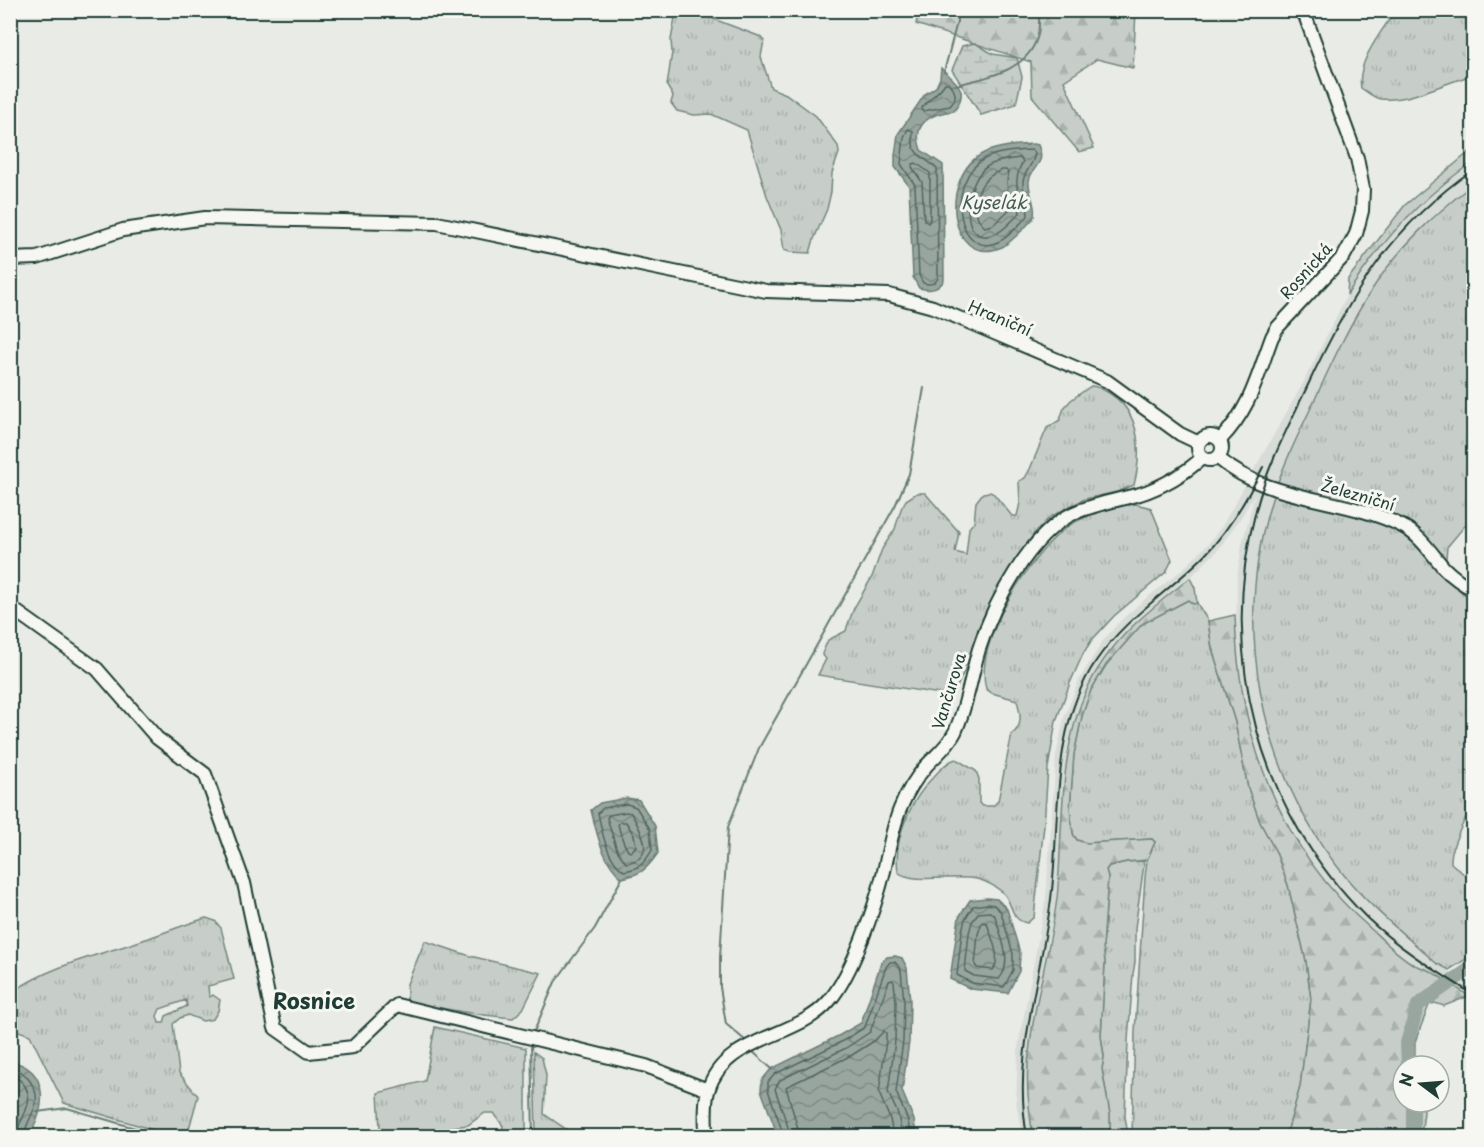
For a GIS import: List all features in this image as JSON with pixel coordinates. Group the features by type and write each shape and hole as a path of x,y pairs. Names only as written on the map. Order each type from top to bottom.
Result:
{"street":[{"name":"Rosnická","path":"1220,440 1234,426 1251,398 1277,328 1344,256 1356,234 1362,211 1363,189 1357,158 1303,10"},
{"name":"Hraniční","path":"10,259 37,258 123,230 205,218 437,223 766,291 889,295 933,307 1107,381 1166,424 1199,443"},
{"path":"1208,435 1220,440 1223,449 1218,458 1209,460 1203,457 1198,449 1203,438 1208,435"},
{"name":"Vančurova","path":"705,1137 708,1090 716,1073 732,1058 763,1038 808,1019 821,1010 836,992 870,918 895,823 904,799 921,772 953,738 991,616 1018,569 1052,528 1073,514 1155,488 1196,464 1203,457"},
{"name":"Železniční","path":"1218,458 1231,469 1263,485 1376,515 1404,527 1425,544 1460,582 1473,590"},
{"path":"10,607 97,669 158,738 205,774 244,883 275,1028 309,1052 352,1047 397,1005 646,1065 708,1090"}],"shaded area":[{"path":"1473,162 1473,184 1435,215 1388,266 1349,329 1330,366 1291,449 1273,495 1260,548 1253,615 1256,665 1267,727 1281,767 1304,816 1344,876 1371,905 1436,963 1473,986 1473,999 1427,970 1414,965 1358,918 1330,887 1310,860 1275,800 1250,732 1238,668 1236,640 1237,577 1242,544 1255,494 1218,550 1190,578 1146,612 1111,648 1080,704 1067,757 1056,899 1028,1065 1027,1101 1033,1136 1022,1136 1016,1102 1018,1047 1046,897 1056,755 1064,718 1079,680 1102,642 1119,622 1183,569 1222,526 1302,385 1347,295 1374,255 1423,201"}],"green space":[{"path":"919,11 1136,11 1133,68 1097,59 1064,81 1094,148 1079,152 1032,96 1031,62 916,24"},
{"path":"1395,11 1473,11 1473,75 1404,98 1376,98 1361,88 1360,78 1366,57"},
{"path":"676,12 703,15 761,37 764,40 761,57 771,88 786,94 816,116 838,146 839,153 832,173 827,209 810,253 784,250 781,230 767,196 747,130 711,114 694,115 677,111 671,103 673,96 667,86 672,52 671,40"},
{"path":"975,43 993,54 1017,58 1022,77 1016,104 981,115 952,70 962,46"},
{"path":"1473,149 1473,162 1419,205 1373,257 1347,295 1348,279 1405,205"},
{"path":"1473,184 1473,516 1447,547 1445,568 1456,587 1473,601 1473,800 1453,847 1451,863 1473,882 1474,954 1449,970 1436,963 1388,921 1354,887 1315,833 1291,789 1273,742 1261,693 1255,643 1255,593 1261,542 1278,481 1349,328 1383,273 1406,245 1445,207"},
{"path":"1091,386 1104,390 1122,403 1134,424 1138,461 1134,485 1117,492 1085,499 1066,508 1049,518 1033,535 989,605 978,629 970,658 953,696 818,675 826,659 822,654 828,640 846,631 854,608 872,577 882,549 895,529 906,500 917,493 925,493 959,532 955,552 966,555 969,528 974,522 976,502 983,493 990,492 1012,516 1017,516 1020,503 1019,481 1025,478 1030,469 1047,428 1060,420 1064,408 1071,400"},
{"path":"1136,504 1151,508 1172,560 1166,572 1114,616 1091,641 1070,683 1056,721 1048,768 1034,917 1027,923 1018,919 1005,895 996,887 981,880 924,879 905,876 898,872 898,844 906,818 928,783 948,763 956,759 976,771 979,779 979,803 983,806 993,806 998,801 1012,734 1020,723 1020,714 1017,700 986,689 984,670 996,624 1022,578 1037,557 1067,527 1100,512"},
{"path":"1190,578 1195,588 1197,603 1193,604 1188,600 1142,624 1106,665 1091,690 1082,716 1074,754 1070,808 1073,834 1077,840 1086,843 1152,839 1155,842 1147,860 1109,866 1106,870 1108,877 1103,947 1105,962 1101,1036 1104,1057 1102,1069 1110,1114 1110,1136 1033,1136 1027,1073 1030,1043 1057,898 1063,790 1071,737 1078,712 1097,670 1119,640 1132,626"},
{"path":"1188,600 1193,604 1197,603 1208,621 1212,648 1235,722 1248,788 1260,822 1276,852 1288,885 1306,961 1311,999 1300,1087 1286,1136 1132,1136 1135,1032 1145,877 1147,860 1155,842 1152,839 1086,843 1077,840 1073,834 1070,809 1074,754 1082,716 1091,690 1106,665 1142,624"},
{"path":"1235,615 1238,660 1255,746 1288,826 1311,863 1339,897 1391,948 1415,965 1437,975 1469,996 1444,1006 1435,1003 1429,1005 1415,1042 1415,1054 1391,1054 1391,1114 1424,1114 1421,1136 1286,1136 1300,1087 1311,999 1306,961 1288,885 1276,852 1260,822 1248,788 1235,722 1212,648 1208,621"},
{"path":"1143,861 1135,928 1135,962 1128,1040 1125,1116 1128,1136 1110,1136 1110,1114 1102,1069 1104,1056 1101,1036 1105,962 1103,948 1108,877 1106,870 1109,866"},
{"path":"206,918 215,921 221,928 234,979 208,986 209,997 213,995 220,1000 218,1011 213,1019 203,1021 188,1015 173,1024 179,1073 198,1096 187,1136 174,1136 64,1103 30,1035 16,1030 11,1022 11,993 69,964","holes":["186,1000 187,1006 166,1016 164,1023 159,1023 157,1016 160,1009"]},
{"path":"425,941 470,956 541,973 523,1009 513,1018 407,1001 407,984"},
{"path":"435,1027 526,1048 526,1136 501,1136 503,1126 494,1113 485,1113 468,1125 453,1127 433,1136 383,1136 380,1128 378,1093 425,1081"},
{"path":"534,1052 542,1058 546,1075 544,1114 576,1136 536,1136"}],"water":[{"path":"941,68 960,87 961,98 954,111 931,117 921,126 919,133 921,150 943,165 944,280 936,288 927,289 919,288 913,277 909,186 895,167 895,155 898,134 925,94 936,87"},
{"name":"Kyselák","path":"1038,145 1041,156 1029,181 1034,210 1033,219 1002,247 984,250 970,245 960,233 955,198 960,180 970,164 984,153 996,149"},
{"path":"627,798 639,800 655,826 658,853 643,870 622,878 605,855 591,810 600,803"},
{"path":"997,899 1007,909 1020,953 1019,971 1008,993 971,989 950,979 959,917 970,900"},
{"path":"887,957 902,958 907,968 910,1001 909,1042 902,1091 914,1120 916,1136 778,1136 761,1090 762,1080 771,1069 861,1023 881,963"},
{"path":"10,1061 23,1065 32,1072 41,1092 39,1114 28,1136 11,1136"}],"waterway":[{"path":"944,72 957,22 957,10"},
{"path":"956,85 992,76 1024,59 1037,38 1039,10"},
{"path":"747,1042 726,1024 720,987 728,827 759,748 895,506 909,474 924,388"},
{"path":"533,1034 555,982 595,928 622,878"},
{"path":"1407,1054 1407,1043 1418,1005 1474,966"},
{"path":"531,1042 533,1136"},
{"path":"752,1051 772,1069"},
{"path":"37,1112 67,1108 162,1136"},
{"path":"1413,1114 1413,1136"}],"railway":[{"path":"1474,169 1444,191 1395,240 1356,294 1323,354 1278,447 1256,510 1245,565 1242,620 1245,675 1256,728 1274,780 1298,829 1329,875 1366,917 1404,949 1474,995"},
{"path":"1027,1136 1023,1106 1025,1046 1051,899 1060,776 1071,716 1081,688 1107,646 1133,619 1203,557 1221,537 1263,467"}],"district":[{"name":"Rosnice","path":"314,1001"}]}
